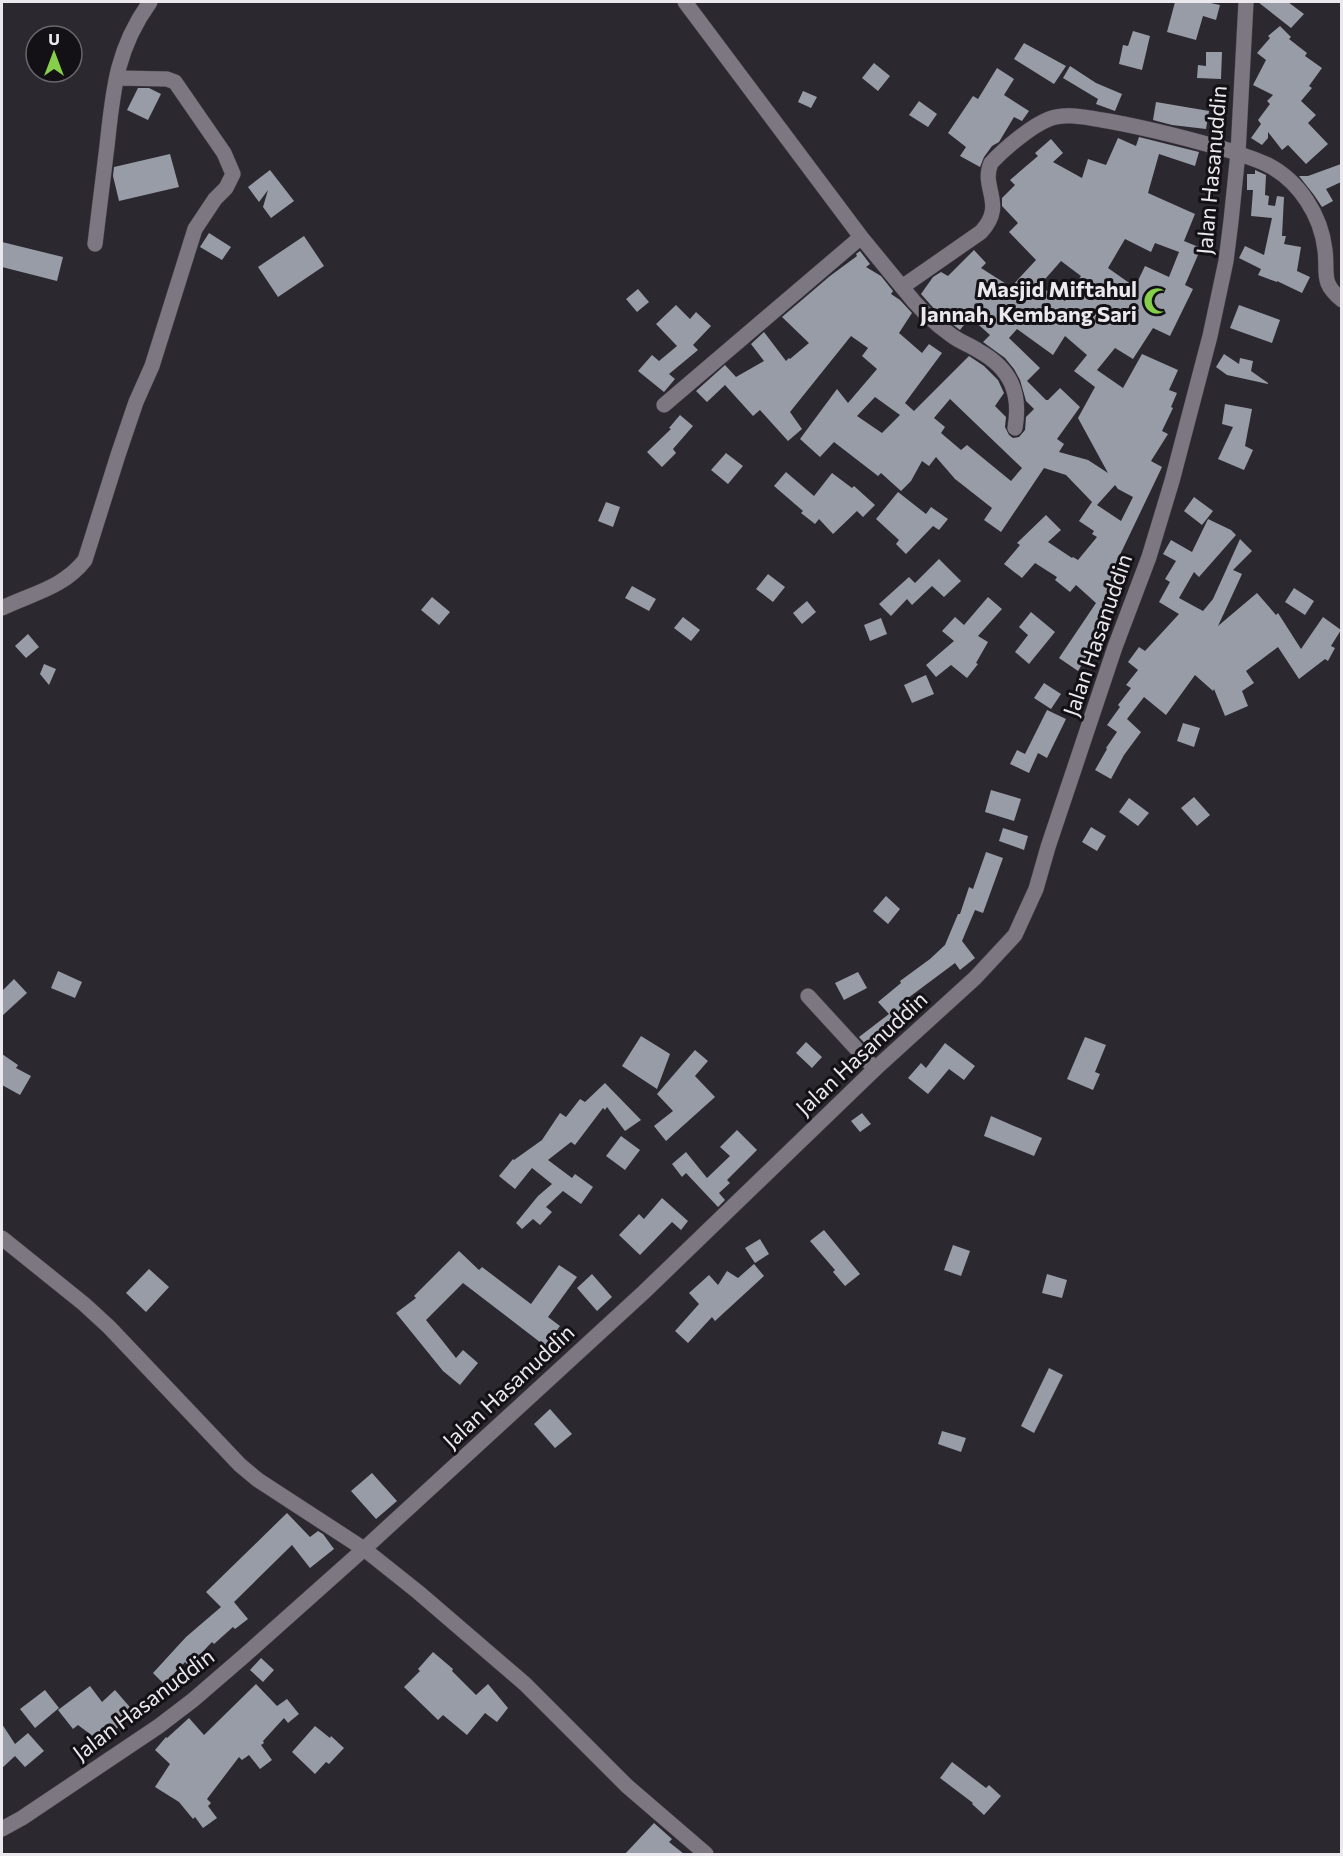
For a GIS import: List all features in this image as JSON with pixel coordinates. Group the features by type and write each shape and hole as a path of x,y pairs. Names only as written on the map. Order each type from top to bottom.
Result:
{"street":[{"path":"96,243 113,91 124,49 136,21 150,2"},
{"path":"685,2 861,237 915,304 954,338 990,357 1000,366 1014,390 1015,428"},
{"name":"Jalan Hasanuddin","path":"2,1829 159,1726 193,1700 364,1549 644,1292 875,1069 975,978 1015,935 1033,896 1115,647 1149,557 1188,423 1213,325 1226,261 1238,153 1246,2"},
{"path":"2,608 66,579 86,560 118,455 136,402 152,366 195,229 209,207 226,188 233,174 224,153 175,82 167,79 117,78"},
{"path":"902,287 981,232 988,224 994,205 988,171 991,163 1040,123 1060,116 1151,128 1238,153 1281,173 1293,182 1305,198 1320,227 1325,250 1327,283 1332,292 1341,300"},
{"path":"664,405 861,237"},
{"path":"808,996 875,1069"},
{"path":"2,1238 109,1327 240,1465 258,1480 364,1549 418,1592 525,1684 627,1786 706,1854"}],"building":[{"path":"1175,2 1206,2 1220,5 1216,20 1203,16 1196,40 1167,32"},
{"path":"1258,2 1288,2 1304,14 1291,28"},
{"path":"1280,26 1291,37 1289,39 1307,53 1305,56 1322,68 1309,86 1312,88 1301,101 1316,115 1308,123 1328,144 1306,164 1288,145 1282,150 1268,132 1268,138 1262,145 1251,138 1261,124 1258,120 1270,104 1267,101 1273,95 1253,85 1266,60 1257,53 1270,38 1268,36"},
{"path":"1133,31 1150,36 1142,70 1119,64 1123,45 1128,46"},
{"path":"1024,43 1066,66 1054,84 1014,59"},
{"path":"1206,52 1222,52 1221,79 1197,78 1198,65 1206,66"},
{"path":"874,63 890,76 878,91 862,78"},
{"path":"1070,66 1096,83 1122,94 1115,111 1096,104 1098,99 1063,78"},
{"path":"997,68 1014,79 1004,95 1029,111 1022,121 1014,117 999,142 992,146 984,157 980,167 960,156 966,147 948,133 973,96 978,99"},
{"path":"138,88 149,88 161,94 148,120 127,110"},
{"path":"803,91 817,97 811,108 798,102"},
{"path":"919,101 937,114 928,127 909,115"},
{"path":"1156,102 1209,111 1206,129 1153,120"},
{"path":"1139,137 1199,152 1195,166 1159,154 1148,193 1195,214 1184,241 1201,248 1185,285 1193,289 1170,336 1153,328 1133,359 1115,348 1097,370 1123,388 1142,354 1178,370 1169,390 1177,393 1162,431 1168,434 1151,461 1162,467 1118,559 1131,572 1111,591 1117,595 1099,622 1105,627 1086,654 1088,655 1078,671 1059,658 1096,603 1076,585 1070,592 1055,580 1057,577 1035,563 1022,578 1004,564 1020,545 1017,543 1046,515 1061,530 1048,542 1072,558 1078,560 1097,537 1092,534 1094,531 1079,521 1092,502 1066,475 1044,468 1001,532 984,520 992,508 955,479 936,457 929,466 922,461 911,481 901,491 881,473 878,476 834,442 820,457 800,439 837,389 848,403 877,369 862,356 868,348 851,336 790,412 802,429 788,441 760,410 753,416 725,385 707,402 696,391 725,365 736,377 764,361 751,344 764,332 786,361 809,343 782,317 857,256 856,254 860,251 870,264 866,267 881,276 893,291 891,294 912,313 899,333 922,353 929,344 942,353 905,403 914,411 969,356 984,366 998,380 1004,393 995,406 1006,417 1005,427 1009,435 1013,438 1019,437 1025,430 1026,417 1034,409 1026,401 1014,369 1005,358 983,342 990,335 970,317 960,330 948,321 949,319 937,312 921,294 933,277 941,272 948,276 974,250 986,263 981,268 1011,287 1036,260 1009,232 1018,223 1002,206 1002,198 1015,185 1010,180 1038,156 1035,153 1051,139 1063,153 1053,162 1082,178 1088,159 1106,165 1118,138 1136,146","holes":["1125,239 1151,252 1155,243 1179,252 1169,277 1145,266 1135,287 1108,268","1061,261 1081,276 1065,301 1039,286","1017,329 1053,355 1065,336 1087,355 1074,371 1095,387 1078,418 1108,473 1088,460 1059,452 1064,444 1057,439 1080,407 1060,388 1046,400 1027,381 1040,368 1009,338","875,397 900,415 882,433 857,416","950,399 1022,468 1011,481 967,445 961,450 941,433 945,427 934,418","1115,485 1133,497 1121,521 1097,505"]},
{"path":"170,154 179,187 119,201 113,176 114,167"},
{"path":"1341,164 1341,182 1326,189 1333,201 1322,207 1299,176 1308,176"},
{"path":"270,170 294,201 271,218 263,207 268,190 259,202 248,187"},
{"path":"1255,170 1266,175 1265,195 1269,196 1268,205 1275,206 1277,196 1284,197 1282,236 1286,236 1284,244 1301,247 1297,271 1310,277 1302,293 1258,275 1261,269 1239,258 1245,246 1264,255 1272,218 1251,216 1253,190 1247,190 1247,174 1255,174"},
{"path":"209,233 231,247 222,260 200,247"},
{"path":"304,236 324,266 278,297 258,267"},
{"path":"2,242 63,257 57,281 2,267"},
{"path":"638,289 649,302 637,312 626,299"},
{"path":"676,305 690,319 696,312 711,326 693,345 698,350 669,374 675,379 664,392 638,371 652,355 659,361 677,346 656,324"},
{"path":"1239,305 1280,320 1272,343 1230,328"},
{"path":"1224,354 1239,364 1240,358 1253,361 1251,371 1268,384 1227,375 1216,367"},
{"path":"1225,404 1252,409 1245,446 1253,450 1244,470 1218,459 1233,427 1222,424"},
{"path":"680,415 693,426 673,449 676,453 662,467 647,452 671,429 669,428"},
{"path":"726,453 743,466 728,484 711,470"},
{"path":"786,472 814,496 832,473 852,488 854,486 875,505 863,517 857,511 833,534 819,519 815,524 801,513 803,511 774,486"},
{"path":"898,492 926,514 931,507 948,519 939,530 933,526 906,554 896,544 899,540 876,519"},
{"path":"1194,497 1213,511 1202,525 1184,511"},
{"path":"606,502 620,507 613,527 598,521"},
{"path":"1208,519 1231,530 1236,535 1199,577 1194,572 1179,598 1203,611 1213,599 1240,539 1252,551 1233,570 1242,574 1218,626 1257,593 1276,615 1278,613 1301,649 1323,617 1341,630 1331,646 1335,648 1328,661 1325,659 1299,679 1278,647 1246,671 1254,683 1242,691 1248,706 1225,716 1214,689 1213,691 1195,675 1166,715 1144,697 1127,719 1141,732 1124,755 1111,779 1095,770 1117,732 1107,725 1131,688 1126,685 1138,670 1128,662 1139,647 1145,651 1179,614 1159,602 1170,582 1165,579 1176,561 1163,554 1171,540 1192,552"},
{"path":"939,559 961,581 944,597 932,586 912,605 907,599 891,616 879,604 909,577 915,583"},
{"path":"768,574 785,587 773,602 756,589"},
{"path":"632,586 656,599 649,611 625,598"},
{"path":"1294,588 1314,601 1305,615 1285,602"},
{"path":"432,597 450,612 439,625 421,610"},
{"path":"988,597 1002,609 978,636 988,642 976,663 978,664 967,678 951,665 936,677 926,665 954,641 942,631 955,617 964,625"},
{"path":"807,601 816,612 802,624 793,613"},
{"path":"1031,612 1055,632 1029,664 1015,652 1028,635 1019,627"},
{"path":"683,617 700,630 691,641 674,628"},
{"path":"881,618 887,634 870,641 864,625"},
{"path":"28,634 39,647 26,658 15,646"},
{"path":"44,664 56,669 49,685 40,674"},
{"path":"926,675 934,694 912,703 904,685"},
{"path":"1044,683 1061,694 1051,709 1034,698"},
{"path":"1047,710 1066,719 1047,758 1038,753 1029,773 1010,764 1017,750 1025,754"},
{"path":"1183,723 1200,728 1194,747 1177,741"},
{"path":"991,790 1021,799 1014,821 985,812"},
{"path":"1194,797 1210,815 1197,826 1181,808"},
{"path":"1129,798 1149,813 1138,826 1119,812"},
{"path":"1091,827 1106,836 1097,851 1082,842"},
{"path":"1003,828 1028,836 1024,850 999,841"},
{"path":"986,852 1003,858 983,913 975,910 962,941 975,958 960,970 955,963 900,1004 903,1007 899,1011 902,1015 868,1047 859,1037 889,1014 878,1002 945,945 958,914 960,914 969,887 973,889"},
{"path":"886,896 900,909 888,924 873,911"},
{"path":"58,971 82,982 75,998 51,988"},
{"path":"858,972 867,988 844,1000 835,983"},
{"path":"14,979 27,993 2,1016 2,991"},
{"path":"641,1036 670,1054 657,1089 622,1066"},
{"path":"1085,1037 1106,1045 1095,1072 1100,1074 1093,1090 1067,1079"},
{"path":"806,1042 822,1057 812,1068 796,1053"},
{"path":"945,1043 975,1066 964,1080 949,1069 928,1094 908,1078 921,1063 926,1068"},
{"path":"695,1050 708,1061 695,1076 715,1097 666,1141 654,1126 673,1111 657,1094"},
{"path":"2,1054 18,1065 16,1068 31,1076 20,1095 2,1085"},
{"path":"605,1083 641,1120 625,1131 607,1107 605,1110 603,1108 575,1145 571,1142 548,1160 572,1178 575,1174 593,1187 581,1204 563,1191 546,1207 552,1212 540,1225 533,1219 522,1229 516,1223 538,1196 552,1184 532,1168 515,1189 499,1176 513,1159 542,1140 560,1113 566,1117 580,1099 585,1102"},
{"path":"862,1113 871,1124 860,1132 851,1121"},
{"path":"991,1116 1042,1138 1034,1156 984,1136"},
{"path":"737,1130 757,1150 727,1180 730,1183 719,1193 725,1200 718,1207 686,1173 682,1177 672,1164 686,1152 707,1178 730,1156 720,1147"},
{"path":"621,1136 640,1150 625,1170 606,1156"},
{"path":"662,1198 688,1221 681,1230 672,1222 640,1255 619,1235 639,1214 644,1219"},
{"path":"824,1230 860,1274 845,1286 833,1272 835,1270 810,1241"},
{"path":"760,1239 769,1254 755,1263 745,1248"},
{"path":"953,1245 970,1251 961,1276 944,1270"},
{"path":"459,1251 479,1270 482,1267 531,1304 559,1265 577,1277 548,1317 560,1326 545,1346 463,1283 426,1320 456,1358 463,1350 478,1363 460,1385 443,1371 396,1313 416,1298 414,1296"},
{"path":"754,1264 764,1276 715,1321 712,1317 688,1343 675,1331 699,1304 689,1293 709,1275 718,1285 727,1271 738,1278"},
{"path":"149,1269 169,1287 146,1312 126,1293"},
{"path":"592,1274 612,1297 597,1311 577,1288"},
{"path":"1047,1274 1067,1280 1062,1298 1042,1293"},
{"path":"1049,1368 1063,1375 1034,1433 1021,1426"},
{"path":"550,1409 572,1434 555,1448 534,1424"},
{"path":"942,1431 966,1438 961,1452 938,1444"},
{"path":"372,1473 397,1501 376,1519 351,1491"},
{"path":"287,1513 310,1537 318,1531 323,1534 334,1549 310,1568 292,1545 234,1602 248,1619 235,1629 233,1627 214,1644 212,1642 189,1666 185,1662 164,1684 153,1673 186,1637 221,1607 206,1592"},
{"path":"433,1652 453,1669 452,1671 476,1695 488,1684 508,1708 497,1722 485,1713 467,1735 443,1715 438,1720 404,1687 420,1671 418,1669"},
{"path":"261,1658 274,1670 263,1682 250,1670"},
{"path":"256,1684 277,1706 287,1699 299,1714 288,1723 284,1718 263,1741 261,1745 272,1760 260,1769 249,1755 242,1760 239,1757 207,1799 211,1803 208,1806 217,1818 203,1828 179,1802 155,1787 170,1764 155,1750 166,1737 189,1718 204,1735"},
{"path":"90,1686 102,1702 115,1690 135,1713 115,1730 118,1732 106,1746 78,1725 73,1729 58,1710"},
{"path":"45,1690 59,1708 35,1728 20,1709"},
{"path":"2,1724 15,1744 28,1733 44,1751 25,1767 15,1756 2,1768"},
{"path":"315,1726 344,1748 329,1764 326,1762 315,1774 292,1752"},
{"path":"952,1762 986,1788 989,1785 1001,1796 984,1815 973,1803 940,1778"},
{"path":"654,1823 672,1839 669,1842 684,1854 625,1854"}],"place":[{"name":"Masjid Miftahul Jannah, Kembang Sari","path":"1157,301"}]}
